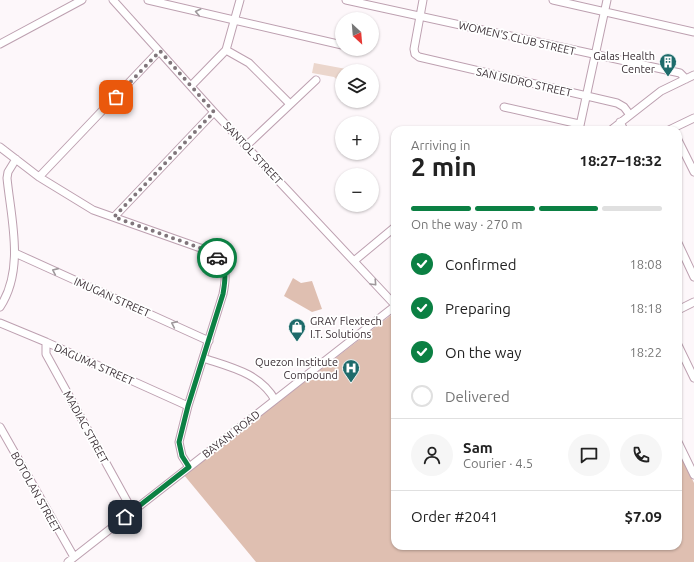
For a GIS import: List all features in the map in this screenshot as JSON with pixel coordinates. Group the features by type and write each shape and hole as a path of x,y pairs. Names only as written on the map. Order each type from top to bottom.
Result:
{"street":[{"path":"0,44 82,0"},
{"name":"SANTOL STREET","path":"113,0 214,112 391,302"},
{"path":"148,0 335,43"},
{"path":"191,86 226,50 236,20 240,0"},
{"name":"WOMEN'S CLUB STREET","path":"346,0 680,73 686,78"},
{"path":"420,16 423,0"},
{"path":"553,0 694,32"},
{"path":"579,126 607,0"},
{"name":"SAN ISIDRO STREET","path":"420,16 414,49 415,54 424,59 617,103 624,107 630,115"},
{"path":"226,50 249,63 290,104"},
{"path":"39,177 160,51"},
{"path":"616,126 661,91 694,75"},
{"path":"246,146 316,80"},
{"path":"504,107 575,126"},
{"path":"114,217 214,112"},
{"path":"678,126 694,118"},
{"path":"620,122 622,126"},
{"path":"0,147 39,177 94,210 206,250 219,259 225,270 226,278 209,341 188,406 179,442 182,456 189,467"},
{"path":"682,148 694,172"},
{"path":"0,307 11,282 14,270 14,253 7,178 8,172 16,159"},
{"path":"354,261 391,230"},
{"path":"682,252 694,277"},
{"name":"IMUGAN STREET","path":"14,253 209,341"},
{"path":"682,308 694,302"},
{"name":"BAYANI ROAD","path":"71,560 391,309"},
{"name":"DAGUMA STREET","path":"0,323 188,406"},
{"name":"MADIAC STREET","path":"46,342 46,354 133,512"},
{"path":"682,353 694,378"},
{"path":"203,358 254,376 264,384 276,400"},
{"name":"BOTOLAN STREET","path":"0,427 71,560"},
{"path":"682,450 694,475"}],"shaded area":[{"path":"314,63 335,67 335,78 312,73"},
{"path":"293,278 301,283 312,281 322,309 312,312 284,296"},
{"name":"Quezon Institute Compound","path":"391,315 391,550 682,550 682,458 694,483 694,562 256,562 184,475"}],"way so far":[{"path":"116,97 160,51 214,112 114,217 206,250 217,258"}],"place":[{"name":"Galas Health Center","path":"668,77"},
{"name":"GRAY Flextech I.T. Solutions","path":"297,342"},
{"name":"Quezon Institute Compound","path":"351,383"}],"route":[{"path":"125,517 189,467 182,456 179,442 188,406 223,294 226,278 225,270 217,258"}]}
